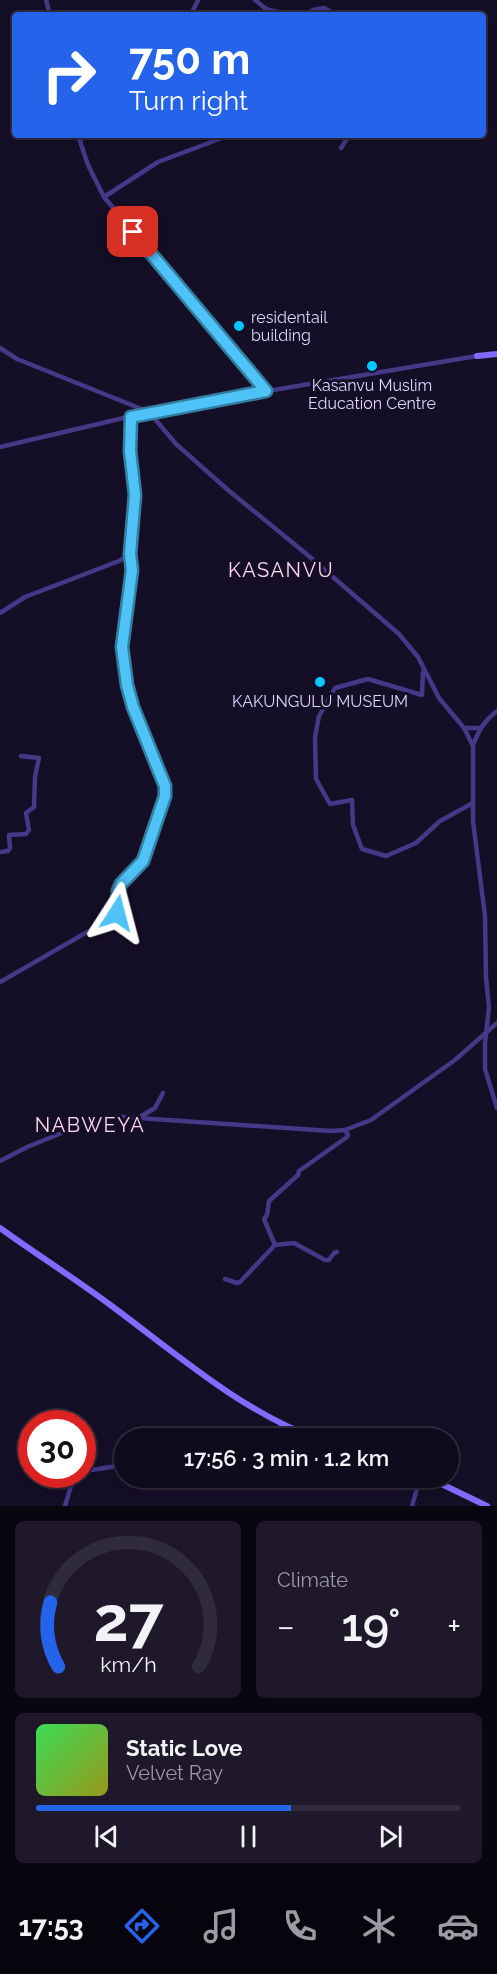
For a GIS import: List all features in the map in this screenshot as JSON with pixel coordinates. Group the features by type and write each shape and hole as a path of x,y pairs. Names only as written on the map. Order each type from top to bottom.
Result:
{"street":[{"path":"255,0 263,8 288,12"},
{"path":"310,12 324,8 331,12"},
{"path":"78,138 104,197 266,391"},
{"path":"104,197 158,162 222,138"},
{"path":"341,148 347,138"},
{"path":"0,348 17,358 149,412 176,444 210,475 313,559 399,634 411,647 439,698 464,728 473,746"},
{"path":"0,447 149,412 497,353"},
{"path":"0,980 115,916 121,884 143,861 164,802 165,786 133,707 127,685 122,647 132,582 130,554 135,495 130,451 131,417"},
{"path":"0,613 25,597 118,561 130,554"},
{"path":"423,670 422,695 368,679 335,688 319,716 315,737 316,779 330,804 352,800 353,825 362,849 386,856 416,843 441,821 473,803"},
{"path":"497,711 480,728 473,746 474,833 485,916 489,1008 485,1054 486,1075 497,1108"},
{"path":"464,728 480,728"},
{"path":"0,852 8,851 10,848 9,835 26,834 29,830 26,813 34,807 35,777 39,758 21,756"},
{"path":"0,1161 27,1147 109,1116 331,1131 345,1130 367,1122 383,1112 455,1060 497,1023"},
{"path":"478,1040 485,1054"},
{"path":"135,1119 155,1108 163,1093"},
{"path":"275,1245 264,1219 267,1215 269,1201 298,1175 299,1171 347,1137 345,1130"},
{"path":"0,1228 96,1294 224,1388 289,1428"},
{"path":"225,1279 240,1282 275,1245 294,1243 325,1260 329,1260 337,1252"},
{"path":"96,1469 114,1467"},
{"path":"65,1506 70,1488"},
{"path":"412,1506 417,1488"},
{"path":"450,1488 488,1506"}],"place":[{"name":"residentail building","path":"239,326"},
{"name":"Kasanvu Muslim Education Centre","path":"372,366"},
{"name":"KAKUNGULU MUSEUM","path":"320,682"}],"district":[{"name":"KASANVU","path":"281,570"},
{"name":"NABWEYA","path":"90,1125"}],"route":[{"path":"117,913 118,891 121,884 143,861 165,796 165,786 133,707 127,685 122,647 132,582 130,554 135,495 130,451 131,417 266,391 133,232"}]}
